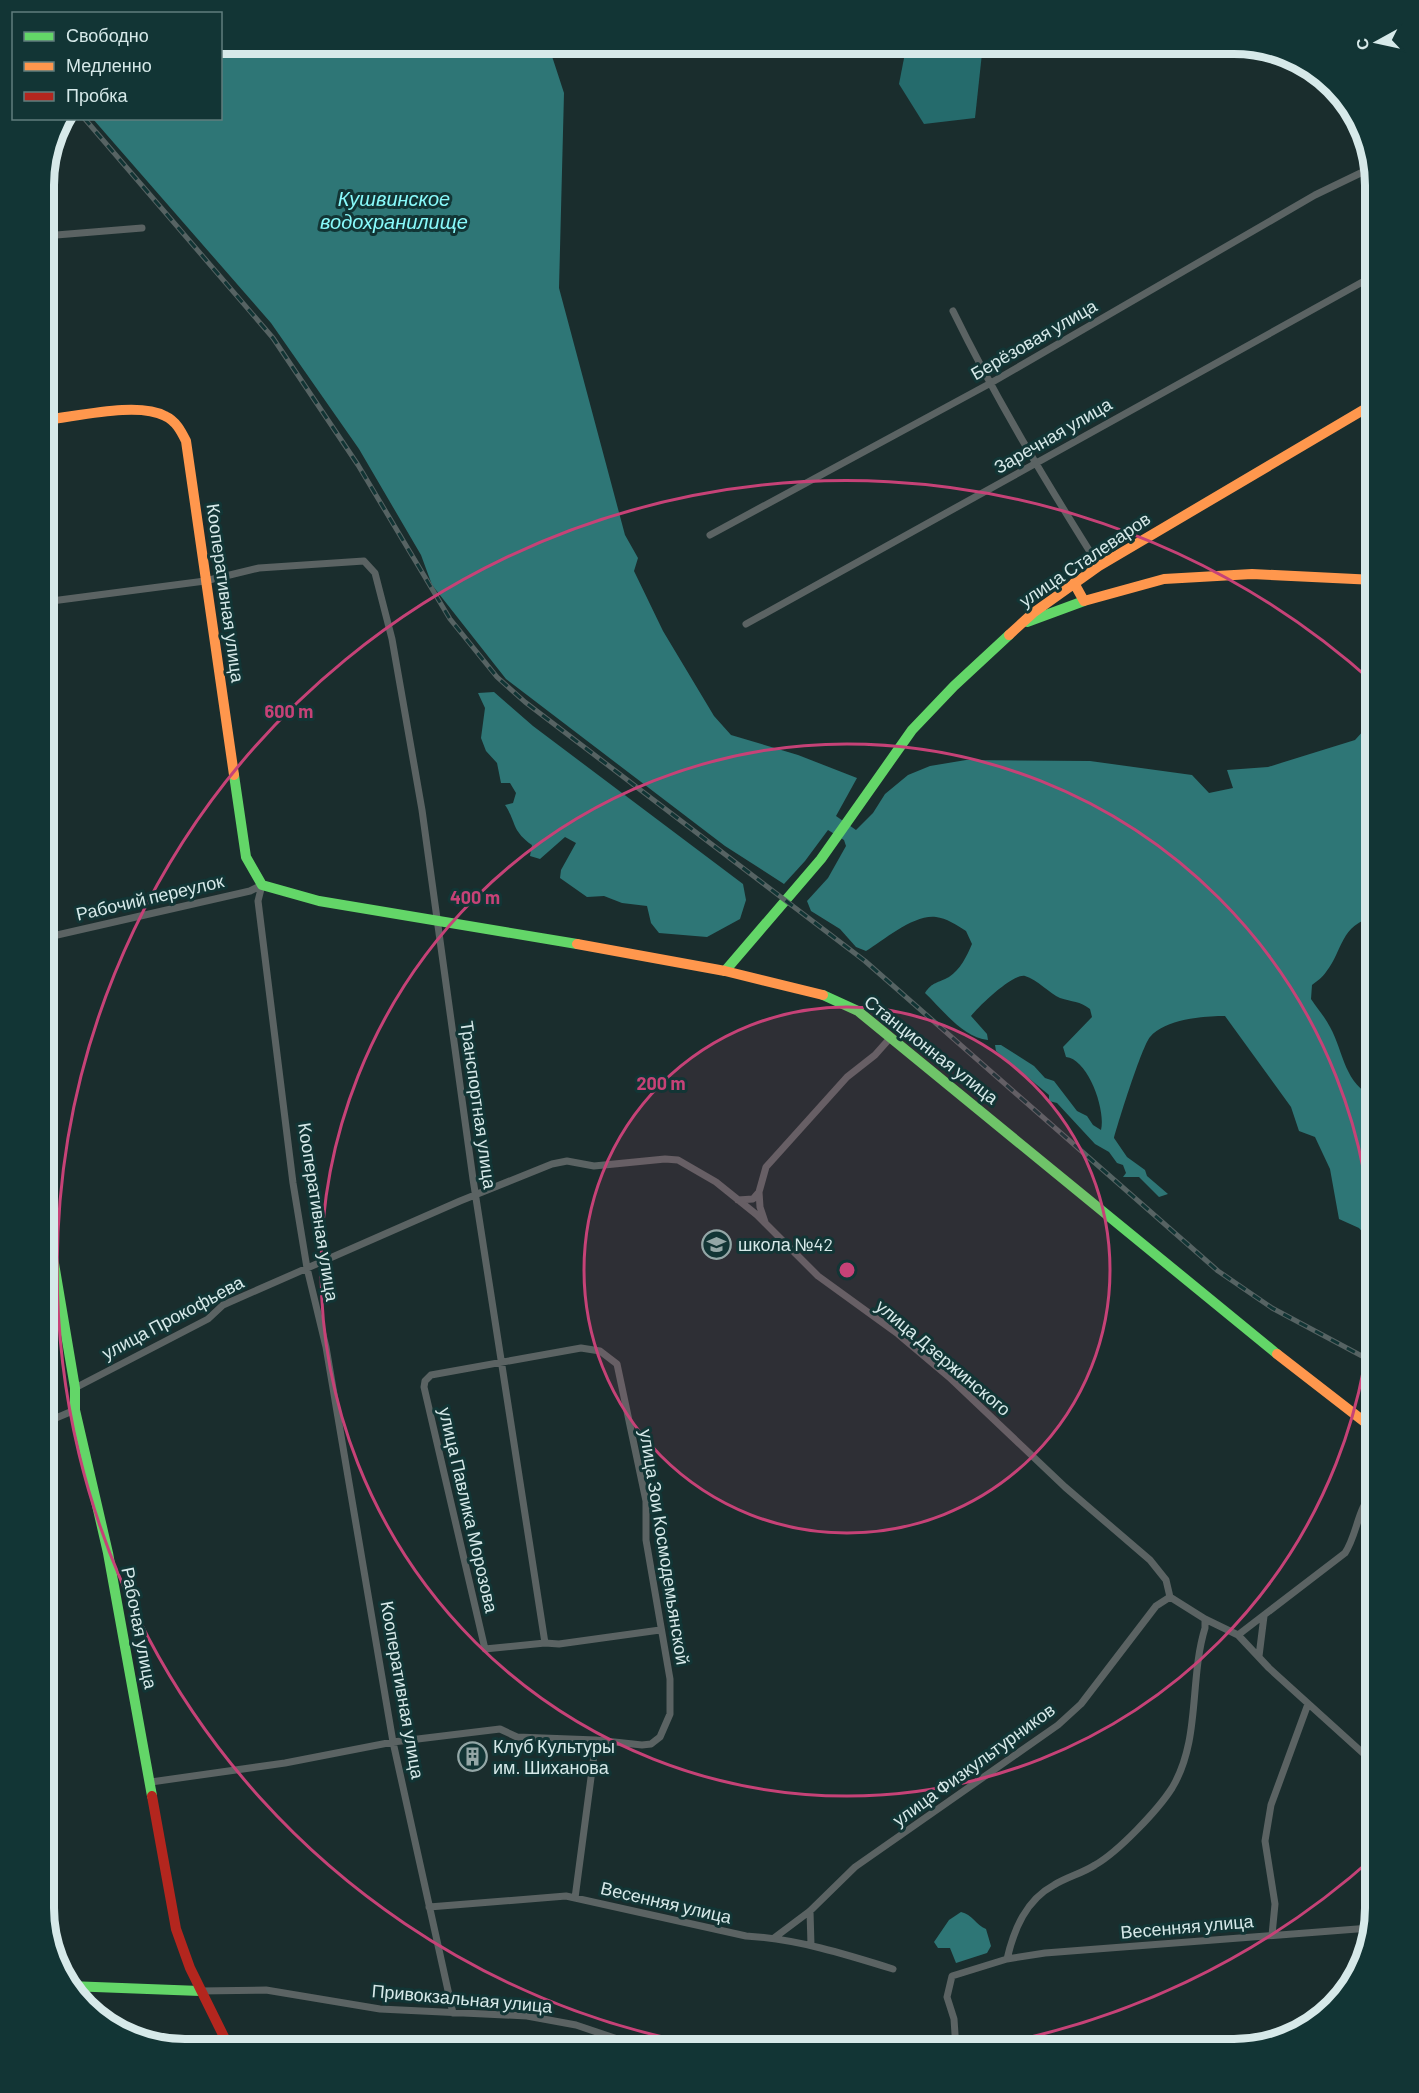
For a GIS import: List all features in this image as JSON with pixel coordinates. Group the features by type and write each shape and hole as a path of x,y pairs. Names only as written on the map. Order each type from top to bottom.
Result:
{"street":[{"name":"Берёзовая улица","path":"710,535 989,384 1315,195 1364,171"},
{"path":"54,235 142,228"},
{"name":"Заречная улица","path":"746,624 1086,433 1365,281"},
{"path":"953,311 989,384 1034,464 1099,566"},
{"name":"улица Сталеваров","path":"725,971 821,859 860,800 925,715 1021,624 1099,566 1365,409"},
{"name":"Кооперативная улица","path":"54,419 150,411 171,420 180,428 186,441 246,857 262,885 258,901 307,1268 326,1347 393,1742 453,2013"},
{"name":"Транспортная улица","path":"206,581 259,568 323,562 364,561 375,573 392,639 422,810 476,1194 545,1643"},
{"path":"1021,624 1084,601 1164,579 1252,574 1365,579"},
{"path":"54,601 206,581"},
{"path":"1074,583 1084,601"},
{"name":"Станционная улица","path":"262,885 319,901 524,934 725,971 828,996 858,1011 891,1037 1238,1323 1332,1399 1365,1422"},
{"name":"Рабочий переулок","path":"54,936 250,891 262,885"},
{"path":"766,1224 760,1207 759,1192 766,1167 847,1077 875,1054 891,1037"},
{"name":"улица Дзержинского","path":"552,1164 567,1161 594,1166 665,1159 678,1160 716,1182 766,1224 818,1276 898,1334 949,1377 1065,1487 1150,1560 1166,1580 1170,1597"},
{"name":"улица Прокофьева","path":"75,1388 208,1319 223,1305 476,1194 552,1164"},
{"path":"738,1200 753,1199 759,1192"},
{"name":"Рабочая улица","path":"54,1263 75,1388 75,1410 108,1553 176,1929 200,1991 225,2039"},
{"name":"улица Зои Космодемьянской","path":"427,1378 439,1372 581,1348 600,1351 617,1364 646,1501 646,1540 670,1679 670,1714 666,1727 651,1743 642,1745 596,1740"},
{"name":"улица Павлика Морозова","path":"427,1378 424,1387 485,1649 545,1643"},
{"path":"54,1419 75,1410"},
{"path":"1238,1635 1345,1553 1352,1541 1365,1502"},
{"path":"1170,1597 1205,1619 1238,1635 1308,1704 1365,1754"},
{"name":"улица Физкультурников","path":"774,1938 810,1911 855,1867 1058,1725 1081,1704 1156,1605 1170,1597"},
{"path":"1258,1656 1264,1616"},
{"path":"955,2039 954,2019 947,1997 952,1976 1007,1959 1014,1929 1038,1895 1095,1866 1124,1843 1171,1789 1187,1750 1205,1619"},
{"path":"1205,1628 1217,1624"},
{"path":"545,1643 558,1644 660,1629"},
{"path":"1272,1935 1275,1904 1265,1841 1271,1805 1308,1704"},
{"path":"151,1782 285,1763 393,1742 500,1729 517,1737 596,1740 575,1898"},
{"name":"Весенняя улица","path":"429,1907 544,1897 575,1898 746,1936 774,1938 796,1944 811,1945 893,1969"},
{"path":"810,1911 811,1945"},
{"name":"Весенняя улица","path":"1007,1959 1045,1953 1363,1928"},
{"path":"80,1986 200,1991"},
{"name":"Привокзальная улица","path":"200,1991 266,1990 380,2009 551,2020 576,2025 617,2039"}],"shaded area":[{"path":"905,54 982,54 975,118 924,124 899,84"}],"water":[{"name":"Кушвинское водохранилище","path":"222,54 551,54 564,93 559,288 625,535 638,558 634,571 663,631 714,716 731,735 798,755 857,778 836,816 856,830 873,813 885,794 908,775 930,766 966,760 1090,761 1192,775 1209,793 1233,788 1227,770 1268,767 1355,740 1365,729 1365,919 1348,932 1325,974 1312,985 1311,999 1330,1027 1351,1076 1365,1092 1365,1235 1359,1228 1339,1219 1330,1169 1315,1137 1299,1131 1291,1107 1225,1016 1185,1020 1165,1026 1150,1037 1136,1069 1114,1138 1127,1157 1145,1170 1147,1176 1168,1194 1159,1197 1139,1177 1123,1177 1126,1173 1123,1165 1117,1163 1109,1152 1095,1144 1057,1103 1049,1101 1049,1095 996,1051 995,1045 1001,1045 1034,1066 1045,1078 1054,1081 1077,1111 1087,1116 1093,1125 1101,1130 1101,1110 1094,1087 1081,1066 1066,1057 1063,1047 1092,1017 1090,1009 1079,1003 1060,998 1030,978 1020,976 996,991 971,1016 987,1034 988,1040 970,1034 954,1022 925,993 933,985 957,971 963,962 972,944 966,931 944,919 927,917 909,924 866,951 856,947 840,929 811,911 807,901 828,878 846,846 844,840 828,830 784,884 725,846 506,679 432,585 421,555 359,449 271,323 94,120 222,120"},
{"path":"494,692 533,726 743,884 746,900 740,919 707,937 659,933 651,923 647,906 622,903 604,896 587,897 560,878 561,870 576,843 565,837 540,859 530,856 532,845 517,830 505,805 513,803 516,793 510,783 501,783 497,763 486,751 481,738 485,708 478,693"},
{"path":"961,1912 986,1929 991,1946 987,1953 956,1963 950,1948 938,1948 934,1942 949,1920"}],"railway":[{"path":"86,120 273,338 358,465 450,619 497,677 525,702 865,961 1218,1271 1272,1308 1365,1358"}],"traffic: fast":[{"path":"1027,622 1084,601"},
{"path":"725,971 821,859 912,730 954,686 1009,635"},
{"path":"234,775 246,857 262,885 319,901 577,944"},
{"path":"823,995 858,1011 1277,1354"},
{"path":"54,1263 75,1388 75,1410 108,1553 152,1796"},
{"path":"80,1986 200,1991"}],"traffic: slow":[{"path":"1009,635 1033,613 1099,566 1365,409"},
{"path":"54,419 106,411 153,412 175,423 186,441 234,775"},
{"path":"1074,583 1084,601 1164,579 1252,574 1365,580"},
{"path":"577,944 725,971 823,995"},
{"path":"1277,1354 1365,1422"}],"traffic: jam":[{"path":"152,1796 176,1929 190,1968 225,2039"}],"place":[{"name":"школа №42","path":"717,1245"},
{"name":"Клуб Культуры им. Шиханова","path":"472,1757"}]}
